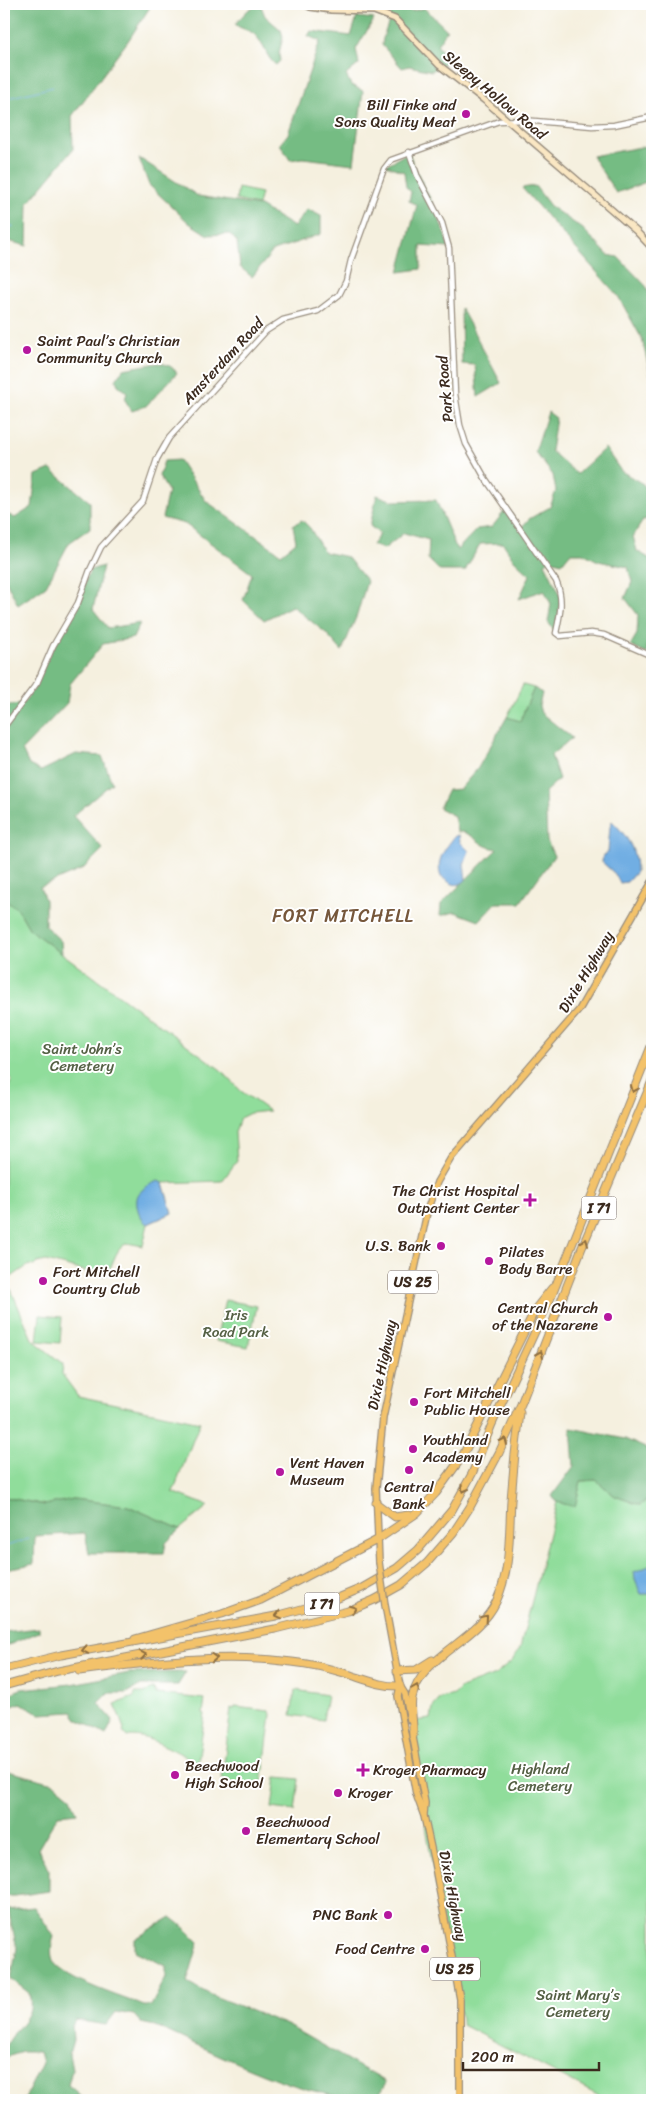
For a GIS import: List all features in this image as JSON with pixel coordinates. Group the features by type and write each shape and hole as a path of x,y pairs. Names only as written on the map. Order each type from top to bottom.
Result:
{"highway":[{"name":"I 71","path":"4,1669 108,1646 178,1635 303,1609 331,1601 362,1588 397,1568 427,1541 452,1510 472,1474 492,1424 521,1365 558,1281 652,1044"},
{"name":"I 71","path":"4,1686 27,1678 58,1671 275,1630 348,1611 374,1600 401,1585 421,1568 453,1533 470,1507 498,1453 521,1404 581,1250 652,1081"},
{"path":"108,1646 240,1608 290,1586 377,1540 417,1513 436,1493 456,1466 536,1308 558,1281"},
{"path":"397,1671 421,1668 470,1635 488,1616 505,1581 508,1560 513,1464 521,1404"},
{"path":"376,1503 395,1517 402,1518 417,1513"},
{"path":"413,1736 412,1699 417,1683 423,1673 449,1650"},
{"path":"27,1678 181,1660 247,1658 292,1662 344,1672 391,1686 400,1686"}],"main road":[{"name":"Sleepy Hollow Road","path":"304,4 310,7 331,10 374,11 388,15 402,25 439,65 508,120 636,231 652,248"},
{"name":"Dixie Highway","path":"424,1816 425,1803 413,1736 405,1694 400,1686 385,1606 377,1540 376,1503 377,1465 383,1418 426,1217 437,1182 451,1158 579,1010 652,882"},
{"name":"Dixie Highway","path":"400,1686 398,1696 416,1794 424,1816 460,1998 460,2100"}],"street":[{"name":"Amsterdam Road","path":"4,727 37,683 53,646 78,603 101,547 143,501 157,459 169,438 266,331 283,320 318,311 339,295 346,281 351,260 384,169 391,160 499,121 592,126 614,125 652,117"},
{"name":"Park Road","path":"410,152 417,175 442,223 449,248 455,386 460,425 472,456 548,568 559,588 561,610 556,634 560,636 591,633 604,635 652,656"}],"green space":[{"path":"4,4 152,4 128,41 72,116 73,149 28,203 27,246 4,240"},
{"path":"255,6 261,6 265,16 281,30 283,37 279,53 280,61 276,65 270,59 256,36 235,24 248,10"},
{"path":"391,7 412,11 424,8 447,30 437,45 449,60 432,71 409,66 402,68 382,45"},
{"path":"357,17 374,19 356,49 359,64 346,75 351,85 363,91 354,164 303,158 290,160 280,144 288,134 320,41 308,36 311,31 351,36"},
{"path":"652,145 652,180 616,193 592,156"},
{"path":"409,152 437,212 449,248 421,246 421,269 399,272 417,205 409,201 411,192 406,187 404,172 386,165"},
{"path":"139,158 198,196 260,206 294,227 307,209 321,216 321,234 273,251 252,277 240,267 237,242 230,234 208,235 189,223 149,185"},
{"path":"535,186 551,207 583,229 608,255 618,257 646,286 652,301 652,382 642,339 618,296 522,188"},
{"path":"238,188 261,193 258,205 236,200"},
{"path":"461,308 501,383 478,397 475,365 462,364"},
{"path":"158,363 169,366 177,373 146,406 132,411 125,400 127,392 118,385 116,380 123,369"},
{"path":"548,412 556,418 551,451 577,474 605,448 621,471 643,484 652,500 652,522 644,519 633,536 637,551 652,560 652,617 648,617 647,654 630,646 637,634 638,615 625,598 632,582 628,567 598,561 583,553 570,553 562,563 550,560 545,563 561,596 556,633 548,622 551,604 544,590 519,599 530,575 514,560 503,543 480,544 465,571 440,571 428,559 429,540 404,533 384,549 372,545 380,534 370,526 377,495 393,501 436,500 457,550 477,529 492,527 507,508 521,528 529,519 550,507 556,491 553,475 535,452"},
{"path":"179,460 206,501 281,554 296,542 293,525 302,520 310,528 324,552 347,557 367,581 357,615 342,651 326,633 292,606 264,620 243,600 252,574 185,524 162,518 168,491 159,476 164,461"},
{"path":"50,469 90,502 90,528 69,543 46,586 18,605 4,577 4,501 5,513 15,518 32,507 36,475"},
{"path":"103,566 93,609 108,628 140,623 133,638 103,644 70,684 67,703 22,750 29,765 41,771 76,754 102,756 112,783 73,816 103,849 83,869 40,887 45,900 45,926 61,941 62,954 30,930 18,909 4,900 4,708 9,705 22,704 34,689 47,658 72,616 90,570"},
{"path":"523,685 534,688 520,721 507,717"},
{"path":"534,688 542,693 539,706 541,713 572,738 551,755 559,779 545,792 547,841 554,856 520,903 496,903 479,921 455,912 440,916 441,904 497,849 485,846 468,834 457,832 454,816 439,808 448,790 460,789 478,768 507,717 520,721"},
{"name":"Saint John’s Cemetery","path":"4,900 18,909 30,930 221,1070 241,1091 269,1111 250,1113 240,1118 235,1132 237,1161 222,1181 163,1183 172,1213 148,1224 143,1246 127,1243 122,1246 104,1276 46,1261 37,1263 34,1266 29,1265 7,1280 32,1339 63,1364 62,1374 78,1396 200,1422 173,1492 208,1506 180,1529 128,1506 73,1499 46,1505 4,1497 4,1096 12,1080 4,1072"},
{"name":"Iris Road Park","path":"225,1300 257,1306 248,1347 216,1341"},
{"path":"40,1315 62,1317 60,1343 37,1341"},
{"path":"571,1428 625,1439 652,1451 652,1498 640,1505 615,1496 596,1480 581,1481 575,1507 557,1502 552,1496 574,1466"},
{"name":"Highland Cemetery","path":"596,1480 615,1496 640,1505 652,1498 652,2100 607,2100 462,2025 434,1873 417,1759 414,1721 431,1719 433,1707 441,1698 454,1695 461,1688 495,1675 512,1661 520,1648 557,1502 575,1506 581,1481"},
{"path":"4,1497 45,1505 73,1499 128,1506 180,1529 166,1543 164,1553 89,1553 85,1533 35,1536 34,1564 4,1569"},
{"path":"39,1628 39,1632 4,1647 4,1632"},
{"path":"186,1672 178,1685 141,1685 127,1693 108,1693 98,1703 113,1720 106,1735 77,1719 72,1712 40,1714 21,1703 4,1709 4,1696 21,1689 72,1684 129,1673"},
{"path":"153,1689 156,1694 205,1699 203,1713 205,1714 198,1763 152,1740 143,1737 127,1737 123,1732 124,1729 115,1704 134,1697 135,1693 144,1693"},
{"path":"295,1690 327,1695 323,1720 291,1715"},
{"path":"235,1707 269,1711 271,1714 262,1785 224,1782 225,1780 222,1779 231,1708 234,1709"},
{"path":"4,1770 54,1783 71,1797 77,1813 58,1815 38,1849 49,1869 49,1891 4,1896"},
{"path":"276,1777 299,1779 295,1811 272,1808"},
{"path":"34,1907 54,1936 52,1956 57,1966 75,1978 98,1989 144,2006 151,2006 166,1977 166,1966 135,1951 135,1939 171,1917 199,1942 187,1982 209,1994 287,2025 386,2082 376,2100 320,2093 263,2074 155,2026 141,2023 134,2015 116,2012 106,2025 75,2020 72,2026 73,2040 69,2054 72,2070 68,2085 86,2100 24,2100 42,2063 39,2052 22,2052 7,2057 4,2056 7,2042 24,2021 30,2009 29,1993 11,1979 17,1948 8,1910"}],"water":[{"path":"612,821 627,838 633,850 636,872 627,882 620,883 615,874 602,862 603,856 608,852"},
{"path":"459,835 460,842 469,851 464,864 466,880 456,885 441,877 439,865 445,850 455,836"},
{"path":"158,1181 163,1183 172,1213 148,1224 140,1216 137,1198 144,1188"},
{"path":"652,1565 652,1594 641,1594 634,1572"}],"waterway":[{"path":"4,99 53,87"},
{"path":"4,222 13,227"},
{"path":"4,1547 28,1539"}],"place":[{"name":"Bill Finke and Sons Quality Meat","path":"466,114"},
{"name":"Saint Paul’s Christian Community Church","path":"27,350"},
{"name":"The Christ Hospital Outpatient Center","path":"530,1200"},
{"name":"U.S. Bank","path":"441,1246"},
{"name":"Pilates Body Barre","path":"489,1261"},
{"name":"Fort Mitchell Country Club","path":"43,1281"},
{"name":"Central Church of the Nazarene","path":"608,1317"},
{"name":"Fort Mitchell Public House","path":"414,1402"},
{"name":"Youthland Academy","path":"413,1449"},
{"name":"Central Bank","path":"409,1470"},
{"name":"Vent Haven Museum","path":"280,1472"},
{"name":"Kroger Pharmacy","path":"363,1770"},
{"name":"Beechwood High School","path":"175,1775"},
{"name":"Kroger","path":"338,1793"},
{"name":"Beechwood Elementary School","path":"246,1831"},
{"name":"PNC Bank","path":"388,1915"},
{"name":"Food Centre","path":"425,1949"}],"district":[{"name":"FORT MITCHELL","path":"343,916"}],"park label":[{"name":"Saint Mary’s Cemetery","path":"578,2004"}]}
